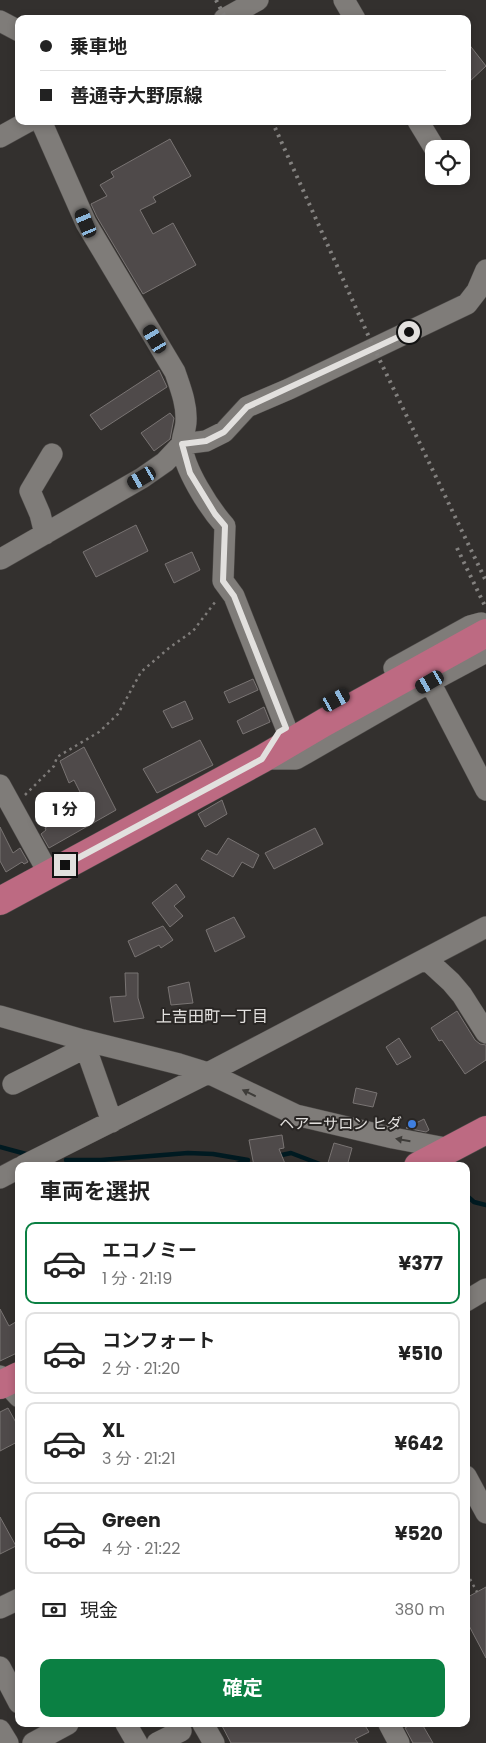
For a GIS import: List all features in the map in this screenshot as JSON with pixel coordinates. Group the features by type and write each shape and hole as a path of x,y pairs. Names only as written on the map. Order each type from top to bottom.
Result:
{"main road":[{"path":"0,901 262,759 324,722 486,632"},
{"path":"426,1162 486,1130"}],"street":[{"path":"231,15 258,0"},
{"path":"344,0 353,15"},
{"path":"0,21 15,29"},
{"path":"0,137 22,125"},
{"path":"43,125 86,223 175,372 183,397 186,421 182,444 190,473 215,514 225,526 223,581 234,596 286,728"},
{"path":"420,125 430,140"},
{"path":"2,559 142,478 165,462 182,444 206,441 224,432 247,407 467,304 477,291 486,270"},
{"path":"45,534 40,514 30,490 52,454"},
{"path":"262,759 279,732 286,728 470,626 481,623 486,632"},
{"path":"262,759 296,759 486,652"},
{"path":"430,682 486,790"},
{"path":"0,786 49,874"},
{"path":"31,1162 208,1073 486,927"},
{"path":"426,959 462,995 486,1033"},
{"path":"0,1016 208,1073 296,1115 393,1138 451,1149"},
{"path":"13,1084 73,1054 84,1040"},
{"path":"84,1040 112,1122"},
{"path":"0,1178 15,1170"},
{"path":"470,1299 486,1289"},
{"path":"475,1483 486,1513"},
{"path":"0,1608 15,1601"},
{"path":"0,1667 12,1693"},
{"path":"36,1737 61,1727"},
{"path":"206,1727 214,1743"},
{"path":"391,1727 400,1743"},
{"path":"0,1730 8,1743"},
{"path":"157,1743 181,1732"}],"path":[{"path":"12,809 54,766 56,756 98,732 118,714 141,672 193,630 216,601 223,581"},
{"path":"470,1579 475,1590"}],"building":[{"path":"471,47 486,66 471,80"},
{"path":"170,139 191,176 153,197 156,202 140,210 153,234 173,223 196,265 143,294 91,204 107,196 100,185 114,177 111,172"},
{"path":"159,370 167,387 101,430 90,415"},
{"path":"170,413 174,418 170,439 154,451 141,433"},
{"path":"136,525 148,551 96,577 83,552"},
{"path":"192,552 200,570 174,583 165,564"},
{"path":"253,679 258,690 229,703 224,692"},
{"path":"185,701 193,719 172,728 163,711"},
{"path":"264,707 270,722 243,734 237,721"},
{"path":"200,740 213,765 157,793 143,769"},
{"path":"84,747 116,810 49,848 41,834 46,830 45,828 86,804 74,780 69,783 60,761"},
{"path":"222,800 227,814 205,827 198,814"},
{"path":"0,827 13,853 20,848 28,862 24,864 22,862 6,872 0,861"},
{"path":"315,828 323,844 274,869 265,853"},
{"path":"228,838 259,855 253,868 242,862 233,877 201,859 207,850 217,855"},
{"path":"176,884 185,897 174,906 183,916 170,927 152,903"},
{"path":"234,917 245,937 215,952 206,930"},
{"path":"163,926 173,940 161,948 159,945 135,957 128,941"},
{"path":"125,973 138,973 138,998 144,1018 114,1022 110,997 126,996"},
{"path":"189,982 193,1003 171,1005 168,987"},
{"path":"457,1011 475,1040 480,1044 486,1045 486,1060 465,1074 442,1040 439,1041 431,1028"},
{"path":"399,1038 411,1057 397,1065 386,1047"},
{"path":"356,1088 377,1093 373,1107 353,1103"},
{"path":"424,1119 429,1130 426,1132 406,1128"},
{"path":"282,1135 284,1148 279,1149 284,1162 253,1162 249,1140"},
{"path":"334,1143 352,1148 348,1162 328,1162"},
{"path":"0,1309 9,1326 15,1322 15,1354 0,1361"},
{"path":"8,1408 15,1421 15,1443 0,1451 0,1412"},
{"path":"0,1517 15,1546 0,1554"},
{"path":"486,1587 486,1658 470,1628 470,1596"},
{"path":"223,1727 366,1727 369,1732 355,1739 358,1743 231,1743"},
{"path":"424,1727 433,1743 413,1743 405,1728"}],"waterway":[{"path":"0,1147 26,1154"},
{"path":"66,1160 101,1160 188,1153 213,1154 248,1160"},
{"path":"277,1156 291,1153 315,1162"},
{"path":"470,1198 474,1202 486,1205"}],"railway":[{"path":"216,0 224,15"},
{"path":"274,125 373,346 486,581"},
{"path":"457,548 486,608"}],"place":[{"name":"ヘアーサロン ヒダ","path":"412,1124"}],"district":[{"name":"上吉田町一丁目","path":"212,1016"}],"route":[{"path":"65,865 262,759 279,732 286,728 234,596 223,581 225,526 215,514 190,473 182,444 206,441 224,432 247,407 409,332"}]}
